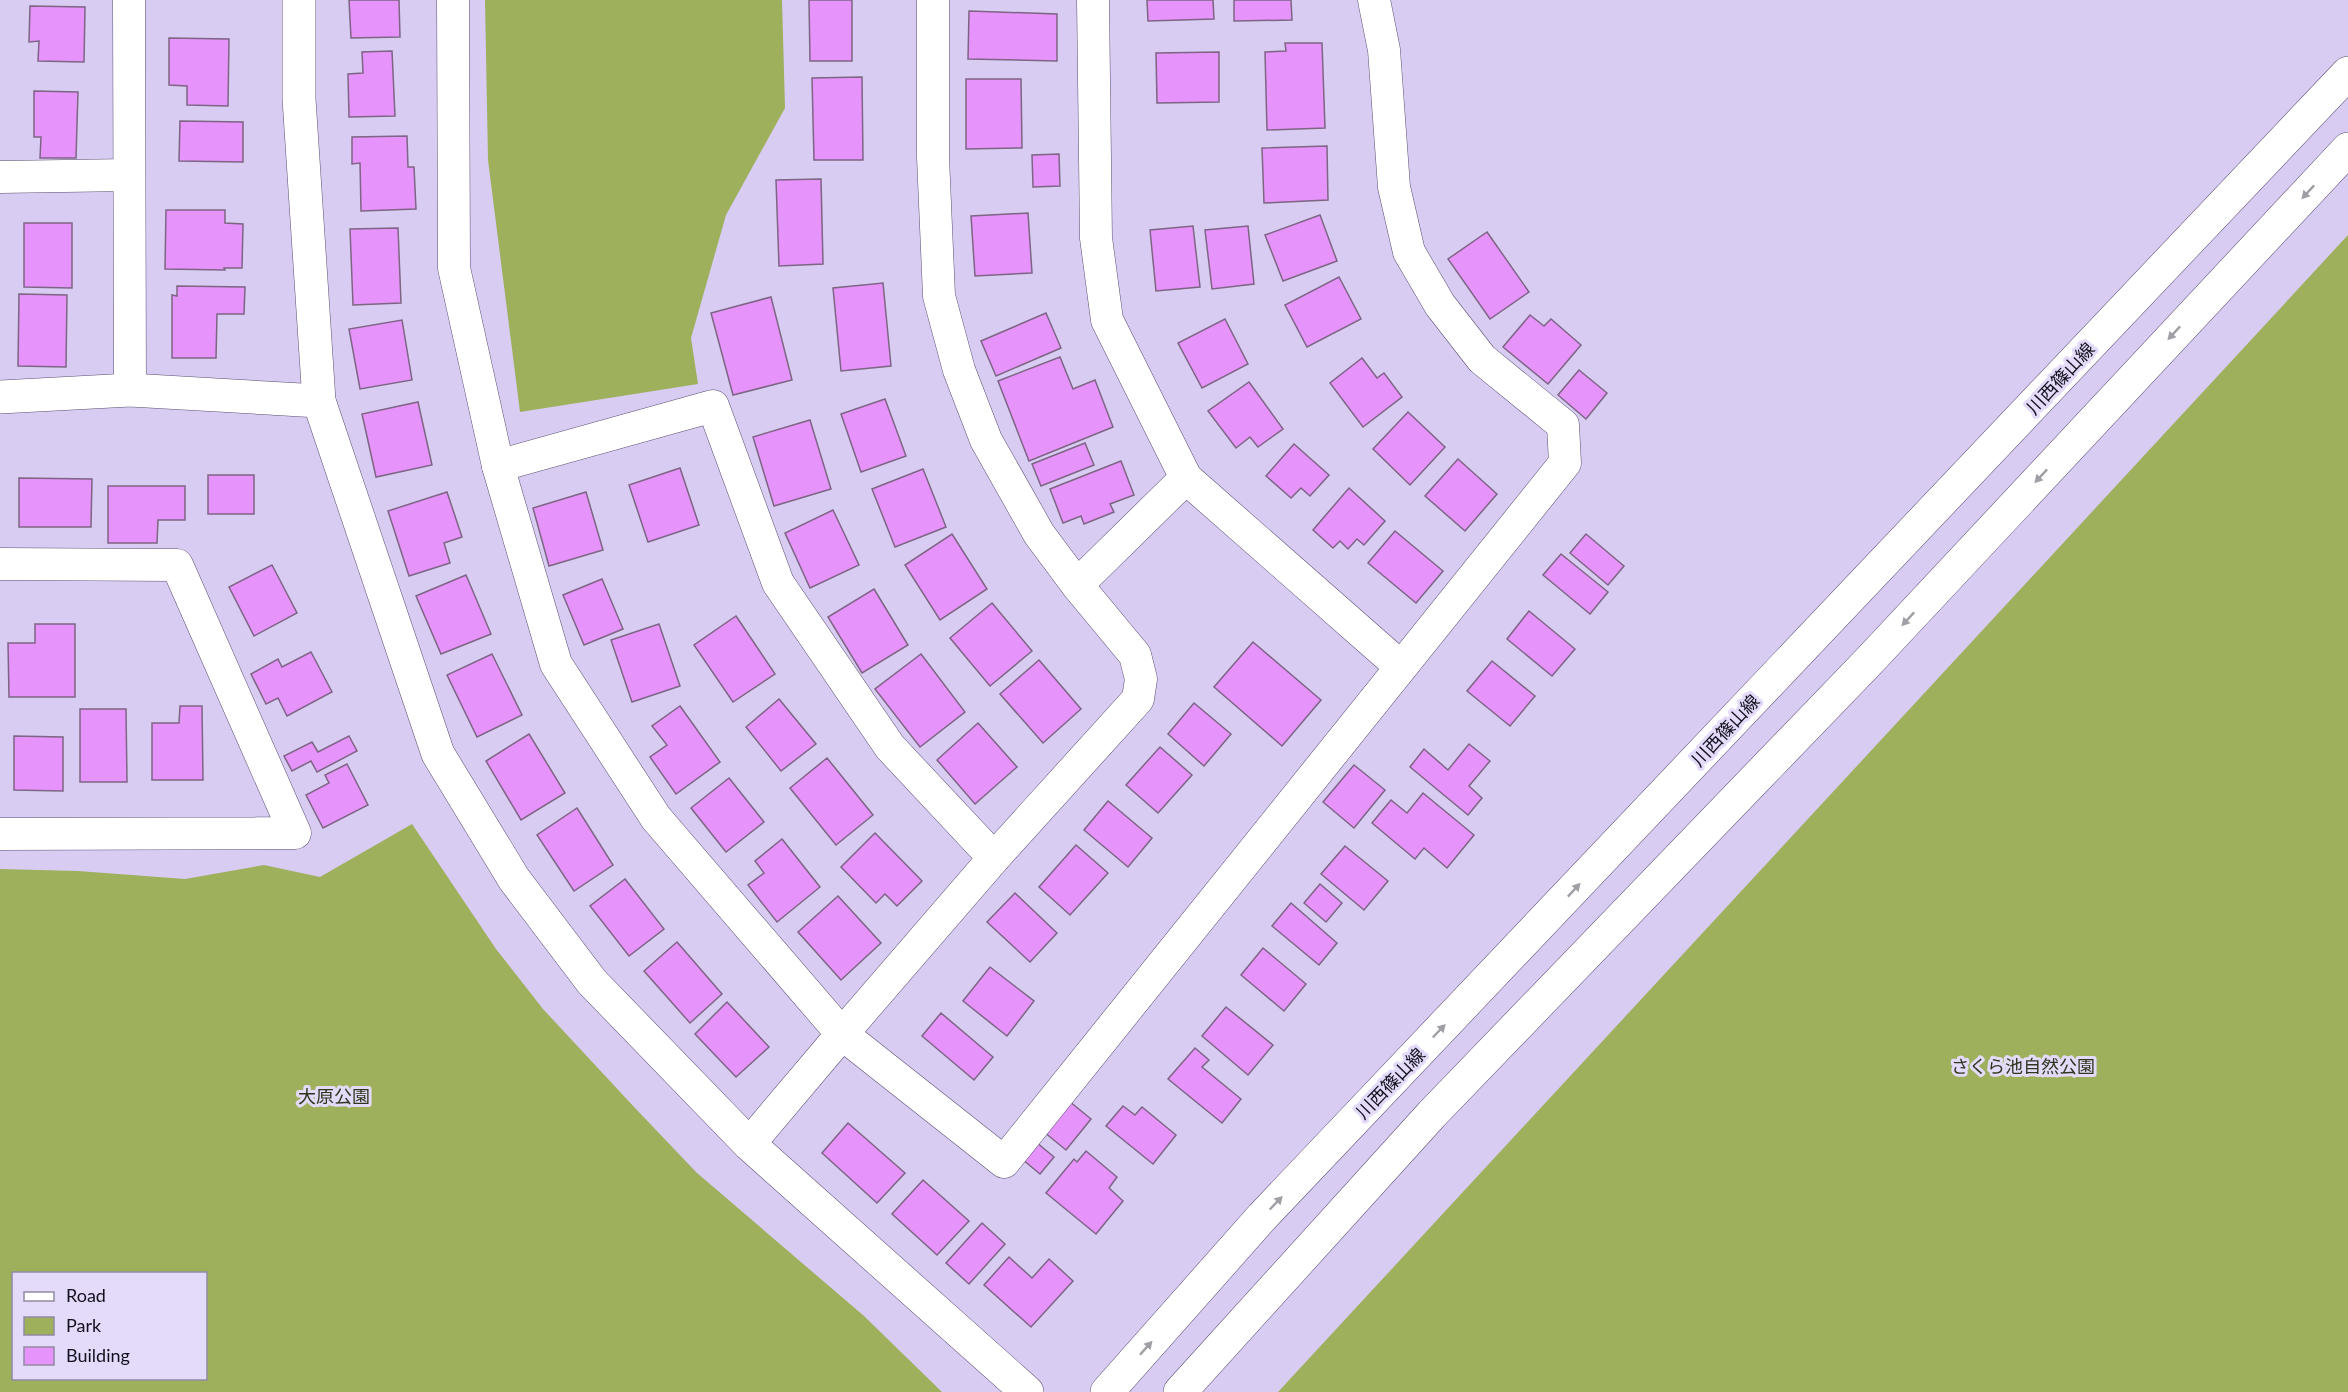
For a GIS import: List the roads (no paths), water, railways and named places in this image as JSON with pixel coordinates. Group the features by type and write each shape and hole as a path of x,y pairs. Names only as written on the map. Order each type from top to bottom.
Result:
{"main road":[{"path":"299,0 299,99 319,401 438,754 514,879 592,982 749,1144 1027,1392"},
{"name":"川西篠山線","path":"1107,1392 1262,1217 2348,73"},
{"path":"1180,1392 1432,1114 1872,659 2348,149"},
{"path":"0,397 130,390 319,401"}],"street":[{"path":"129,0 130,390"},
{"path":"453,0 454,268 498,466 556,664 656,818 842,1034 1004,1162 1565,463 1563,425 1482,359 1440,306 1409,252 1394,187 1384,50 1374,0"},
{"path":"749,1144 994,858 1138,699 1141,679 1135,655 1077,585 1039,534 986,440 959,370 939,296 933,157 933,0"},
{"path":"1093,0 1096,238 1107,320 1186,478 1401,668"},
{"path":"0,177 129,175"},
{"path":"498,466 713,406 778,583 891,747 994,858"},
{"path":"1077,585 1186,478"},
{"path":"0,564 177,566 295,833 0,834"}],"park label":[{"name":"さくら池自然公園","path":"2023,1066"},
{"name":"大原公園","path":"334,1096"}]}
